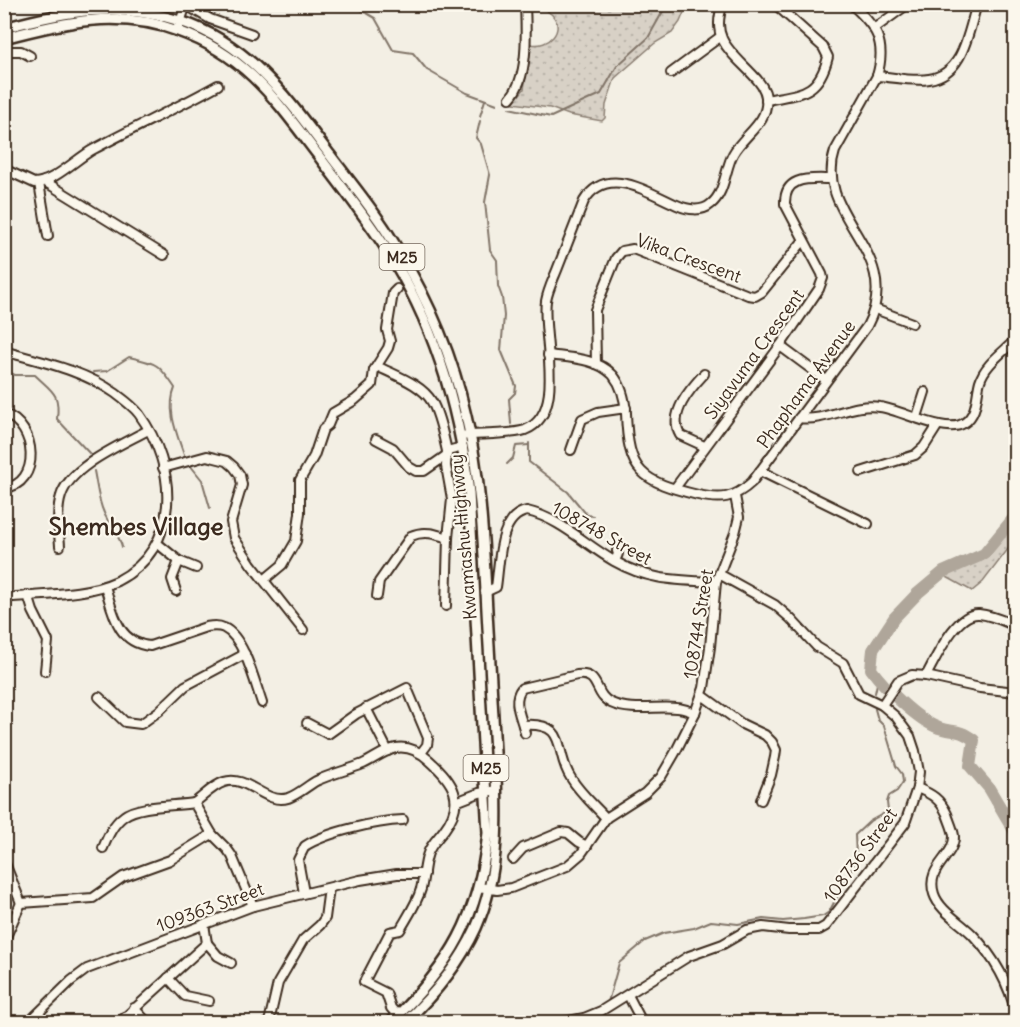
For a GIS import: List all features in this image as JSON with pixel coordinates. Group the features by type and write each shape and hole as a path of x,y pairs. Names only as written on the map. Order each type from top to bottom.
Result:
{"main road":[{"name":"Kwamashu Highway","path":"4,28 65,12 102,8 142,11 179,26"},
{"name":"Kwamashu Highway","path":"4,38 73,21 93,19 142,21 201,29 239,52 264,72 290,110 376,215 403,258 437,327 454,372 465,435 480,490 486,592 492,791 484,888 445,962 398,1020"},
{"name":"Kwamashu Highway","path":"465,435 463,447 469,493 492,791"}],"street":[{"path":"510,98 517,90 521,78 525,4"},
{"path":"465,435 526,429 542,416 547,407 549,395 547,296 589,194 602,184 617,182 690,209 710,205 720,191 734,152 762,119 766,108 766,100 759,82 720,37 718,26 723,4"},
{"path":"766,100 813,88 828,57 824,46 775,4"},
{"path":"831,179 836,151 877,76 881,52 875,28 850,4"},
{"path":"875,28 908,4"},
{"path":"877,76 929,79 948,72 960,55 977,4"},
{"path":"179,26 186,5 210,19 252,34"},
{"path":"671,73 720,37"},
{"path":"4,51 21,51 30,56"},
{"path":"4,169 34,183 41,182 92,150 218,85"},
{"name":"Siyavuma Crescent","path":"675,488 816,294 823,278 785,204 786,195 794,182 801,179 831,179"},
{"name":"Phaphama Avenue","path":"735,496 747,487 760,471 867,326 875,309 878,292 875,272 866,249 836,196 831,179"},
{"path":"41,182 48,236"},
{"path":"41,182 164,255"},
{"name":"Vika Crescent","path":"596,364 595,310 616,258 622,251 633,249 755,296 762,292 803,241"},
{"path":"264,580 277,570 291,551 298,532 300,480 315,456 323,429 328,425 333,413 359,397 372,385 372,378 390,341 387,330 393,293 397,289"},
{"path":"875,309 912,323"},
{"path":"799,418 814,418 866,405 883,407 938,425 954,427 964,424 975,408 979,383 984,372 1016,339"},
{"path":"780,346 826,380"},
{"path":"4,351 96,381 129,404 139,413 148,430 163,468 168,492 165,523 157,543 144,562 136,568 105,586 92,589 4,598"},
{"path":"548,355 596,364 614,376 621,388 626,408 629,453 647,476 675,488 709,497 735,496"},
{"path":"377,366 415,386 428,396 436,411 447,453 446,466 452,499 448,538 446,606"},
{"path":"704,374 684,400 676,419 681,435 704,446"},
{"path":"917,417 926,392"},
{"path":"571,450 582,419 598,412 626,408"},
{"path":"4,414 22,425 31,451 23,480 15,486 4,488"},
{"path":"861,471 915,455 924,447 938,425"},
{"path":"60,546 60,500 71,479 98,458 148,430"},
{"path":"376,439 393,448 409,467 416,471 424,471 447,453 463,447"},
{"path":"163,468 207,456 227,461 234,467 240,475 242,485 231,522 232,531 243,554 303,630"},
{"path":"760,471 868,524"},
{"name":"108744 Street","path":"484,888 511,888 557,871 577,859 606,818 645,793 657,782 675,753 702,694 711,647 718,578 737,525 738,508 735,496"},
{"name":"108748 Street","path":"486,592 496,587 504,532 511,519 523,511 533,512 554,522 615,561 654,578 718,578"},
{"path":"377,596 379,582 411,536 431,533 448,538"},
{"path":"157,543 179,561 196,568"},
{"path":"615,561 617,551"},
{"path":"176,591 172,579 179,561"},
{"name":"108736 Street","path":"564,1023 593,1015 689,956 723,944 747,930 763,927 819,930 825,926 901,829 916,788 918,763 913,742 902,723 882,705 859,694 843,663 817,647 783,612 763,598 718,578"},
{"path":"105,586 120,630 133,642 150,646 198,629 215,626 224,627 231,632 245,654 262,703"},
{"path":"28,595 48,641 45,671"},
{"path":"926,676 955,627 964,618 978,614 1016,626"},
{"path":"99,697 125,722 141,724 159,711 185,686 245,654"},
{"path":"606,818 569,776 554,733 543,725 524,729 517,702 522,688 583,674 590,676 603,698 614,704 638,708 679,708 695,713"},
{"path":"882,705 894,687 907,676 926,676 1015,693"},
{"path":"307,723 328,734 366,708 405,689 409,691 428,738 427,745 421,753"},
{"path":"702,694 742,724 765,735 772,742 776,750 775,757 771,775 760,800"},
{"path":"366,708 388,751"},
{"path":"103,848 110,832 127,813 194,803 217,786 231,781 242,783 270,797 280,799 290,797 317,781 388,751 406,748 421,753 449,779 456,802 452,818 428,853 418,896 400,930 390,932 364,982 386,993 398,1020"},
{"path":"916,788 940,800 953,833 952,844 933,875 934,895 993,961 1005,980 1016,1014"},
{"path":"456,802 492,791"},
{"path":"194,803 212,834 232,856 254,906"},
{"path":"304,893 298,860 305,846 324,837 379,822 403,820"},
{"path":"513,859 523,848 561,832 568,833 587,846"},
{"path":"21,903 93,898 123,877 170,860 212,834"},
{"path":"4,861 21,903 4,941"},
{"name":"109363 Street","path":"29,1023 71,981 87,969 204,924 254,906 304,893 380,876 424,874"},
{"path":"268,1023 278,983 303,940 326,918 329,888"},
{"path":"204,924 207,943 218,956 231,963"},
{"path":"120,1023 207,943"},
{"path":"168,978 185,996 209,1001"},
{"path":"628,995 642,1023"},
{"path":"134,1008 147,1023"}],"shaded area":[{"path":"537,5 687,5 680,22 672,33 655,43 615,78 606,105 605,118 602,121 569,115 550,108 513,103 524,89 531,44 538,45 549,41 556,32 556,21 553,16"},
{"path":"1015,517 1015,540 983,582 972,591 943,575 986,554"}],"waterway":[{"path":"351,4 375,18 393,50 413,53 427,70 467,93 497,104"},
{"path":"509,108 551,117 601,94 617,66 648,38 667,4"},
{"path":"480,116 485,100"},
{"path":"480,121 476,138 481,144 490,175 485,202 490,250 497,260 498,286 504,316 501,350 516,386 515,393 509,399 511,424"},
{"path":"93,372 107,371 129,357 152,363 161,369 175,388 172,413 184,455"},
{"path":"4,370 15,375 35,375 46,385 56,398 57,419 91,455"},
{"path":"529,443 529,462 568,492 587,515 593,516"},
{"path":"507,464 513,458 516,446 529,445"},
{"path":"190,465 202,480 210,508"},
{"path":"94,471 102,508 122,547"},
{"path":"1016,515 984,554 943,572 918,593 894,618 873,650 871,669 892,693 921,718 939,728 960,732 974,740 970,766 989,788 1016,834"},
{"path":"875,693 878,679"},
{"path":"608,1002 619,963 645,941 664,933 694,928 711,921 738,924 763,919 783,921 823,916 829,912 853,866 856,857 855,835 870,821 888,811 889,796 897,791 903,782 884,726 878,720 875,709"},
{"path":"602,1022 606,1016"}],"district":[{"name":"Shembes Village","path":"136,526"}]}
